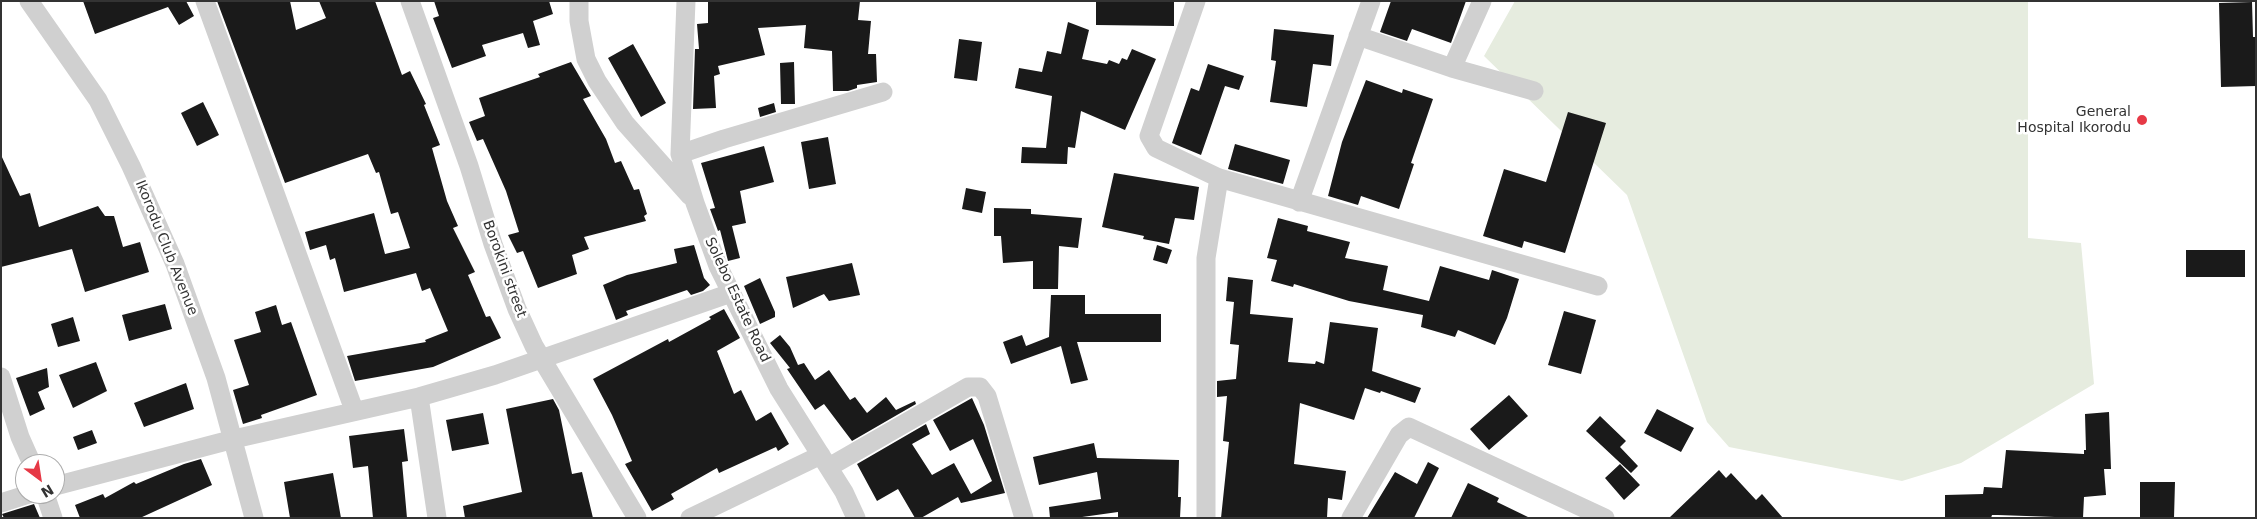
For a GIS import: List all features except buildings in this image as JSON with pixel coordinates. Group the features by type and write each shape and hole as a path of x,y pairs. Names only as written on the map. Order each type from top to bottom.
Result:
{"street":[{"path":"205,1 354,410"},
{"name":"Borokini street","path":"410,1 469,166 493,244 517,309 534,346 637,518"},
{"path":"579,1 579,21 586,59 597,81 625,123 695,203"},
{"name":"Solebo Estate Road","path":"686,1 680,154 695,203 731,293 779,389 844,492 856,518"},
{"path":"1196,1 1149,136 1156,148 1219,178 1598,286"},
{"path":"1299,202 1371,1"},
{"path":"1452,68 1482,1"},
{"name":"Ikorodu Club Avenue","path":"33,2 98,100 132,166 175,264 216,378 254,518"},
{"path":"1358,36 1452,68 1534,91"},
{"path":"680,154 883,92"},
{"path":"1206,518 1204,426 1206,258 1219,178"},
{"path":"65,483 234,439 354,410 419,397 542,359 731,293"},
{"path":"1,377 28,454"},
{"path":"690,518 825,461 968,387 980,387 988,396 1024,518"},
{"path":"419,397 437,518"},
{"path":"1351,518 1399,435 1409,427 1605,518"},
{"path":"1,503 15,498"},
{"path":"48,504 53,518"}],"shaded area":[{"path":"1515,1 2028,1 2028,238 2081,243 2094,384 1961,463 1902,481 1729,447 1707,422 1627,195 1484,56"}],"place":[{"name":"General Hospital Ikorodu","path":"2142,120"}]}
